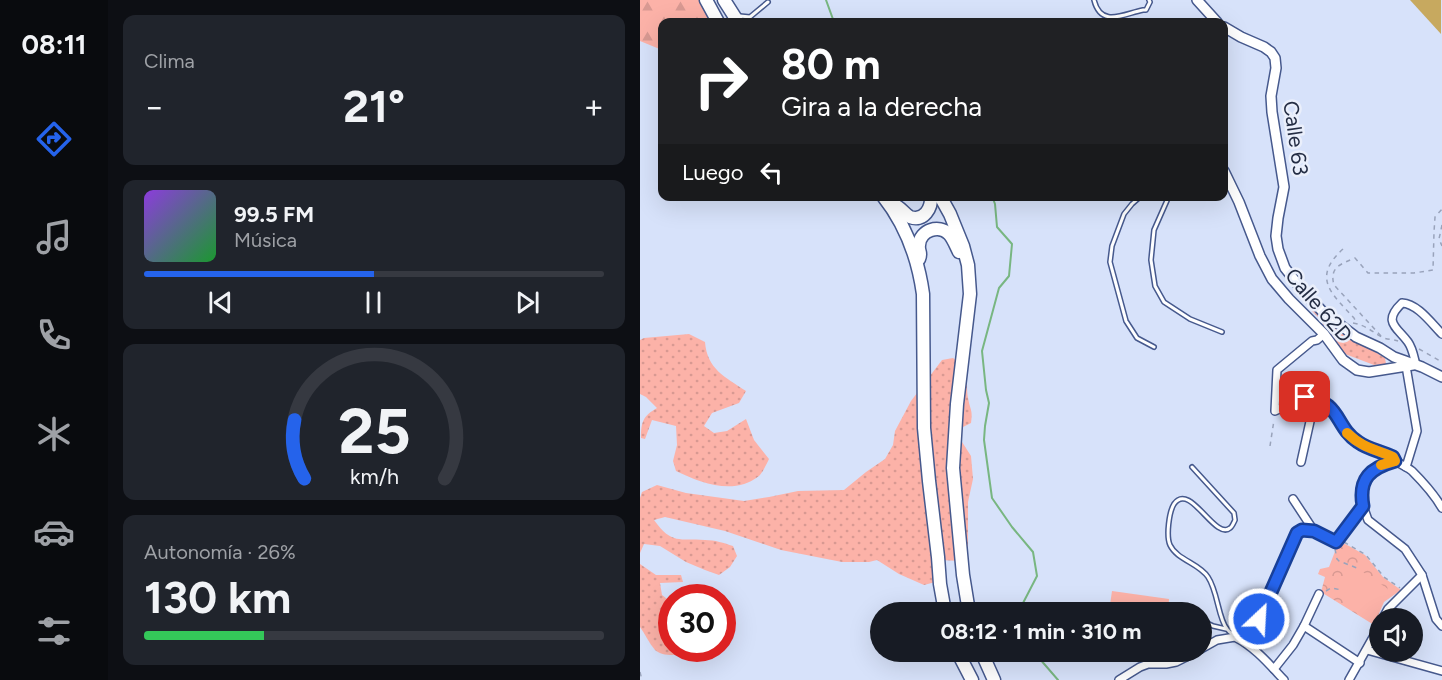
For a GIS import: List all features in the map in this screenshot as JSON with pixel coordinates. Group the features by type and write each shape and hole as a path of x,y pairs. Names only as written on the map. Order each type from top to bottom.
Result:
{"highway":[{"path":"706,0 716,18"},
{"path":"724,0 736,18"},
{"path":"886,201 900,221 910,242 923,294 924,428 943,602"},
{"path":"889,201 899,206 907,216 914,218 926,213 930,209 931,201"},
{"path":"943,201 958,231 968,265 970,294 957,404 953,468 967,602"},
{"path":"917,263 921,255 919,244 924,234 940,229 949,234 968,265"},
{"path":"963,662 972,680"},
{"path":"986,662 994,680"}],"main road":[{"path":"1197,0 1213,18"},
{"name":"Calle 63","path":"1228,30 1241,38 1264,47 1275,58 1276,68 1271,96 1272,112 1284,187 1276,236 1285,268 1321,311 1356,337 1411,366 1441,377"},
{"name":"Calle 62D","path":"1228,179 1272,279 1324,334 1343,360 1357,370 1375,372 1411,366"}],"street":[{"path":"1406,467 1417,431 1410,345 1392,322 1395,311 1402,303 1408,304 1419,311 1441,334"},
{"path":"1324,334 1277,370 1275,411 1305,397 1328,405 1356,441 1393,457 1395,461 1421,480 1441,506"},
{"path":"1301,462 1315,399"},
{"path":"1395,461 1381,465 1366,479 1361,496 1363,506 1369,520 1405,549 1422,575 1436,619 1441,626"},
{"path":"1293,499 1314,531"},
{"path":"1246,643 1297,533 1302,530 1314,531 1337,541 1363,506"},
{"path":"1389,608 1422,575"},
{"path":"1274,669 1293,645 1319,594"},
{"path":"1304,626 1360,663"},
{"path":"1212,643 1235,636 1246,643 1284,680"},
{"path":"1349,680 1369,646"},
{"path":"1367,650 1441,671"},
{"path":"1119,680 1148,664 1176,662"}],"lane":[{"path":"1094,0 1097,10 1112,18 1146,10 1149,1"},
{"path":"742,18 750,16 768,2"},
{"path":"1135,201 1124,214 1112,246 1110,262 1126,321 1137,338 1154,347"},
{"path":"1167,201 1154,230 1152,260 1155,286 1164,302 1190,319 1222,332"},
{"path":"1192,467 1234,513 1235,520 1226,530 1220,529 1194,504 1186,499 1179,500 1173,505 1167,534 1170,546 1177,554 1200,568 1208,576 1217,596 1226,629"},
{"path":"1212,626 1226,629 1235,636"}],"path":[{"path":"1384,339 1334,285 1332,278 1335,269 1355,258 1368,273 1414,273 1433,270 1435,217 1441,209"},
{"path":"1441,225 1439,239 1441,246"},
{"path":"1343,249 1331,262 1326,275 1326,283 1357,323 1368,327 1384,339 1393,339 1410,345 1441,362"},
{"path":"1270,446 1275,411"},
{"path":"1357,568 1339,561 1335,549 1337,541 1350,544 1366,555 1384,577 1405,591"},
{"path":"1319,594 1331,588 1342,590"},
{"path":"640,672 642,680"}],"green space":[{"path":"640,0 702,0 712,18 658,18 658,48 640,41"},
{"path":"1313,306 1332,325 1385,358 1386,364 1374,365 1345,354 1309,308"},
{"path":"689,334 705,342 709,359 718,371 746,391 739,403 712,413 704,426 714,433 727,431 746,419 754,440 769,459 759,476 749,482 739,485 718,485 696,480 676,471 673,461 677,445 676,426 652,420 645,439 641,438 644,420 657,408 640,394 640,340"},
{"path":"953,358 965,372 971,412 971,423 955,431 971,456 973,479 968,502 968,551 960,561 940,560 943,580 924,585 899,574 877,560 842,562 781,550 725,531 665,517 654,520 671,537 712,541 733,546 737,556 730,567 719,575 686,562 660,546 644,544 640,553 640,498 642,492 657,485 686,493 744,501 798,491 844,490 885,459 893,445 895,431 911,401 942,360"},
{"path":"1339,541 1365,555 1383,577 1401,590 1384,602 1381,608 1369,608 1369,622 1321,592 1325,577 1318,574 1320,569 1329,567"},
{"path":"640,564 656,575 681,575 683,582 658,584 658,652 640,627"},
{"path":"1357,568 1388,589 1376,608 1369,609 1342,590"},
{"path":"1112,591 1169,599 1169,602 1110,602"}],"building":[{"path":"1410,0 1441,0 1441,34"}],"waterway":[{"path":"826,0 833,18"},
{"path":"994,201 997,227 1012,244 1009,276 999,288 982,351 989,403 984,440 992,498 1033,552 1037,576 1024,602"},
{"path":"1042,662 1058,680"}],"slow traffic":[{"path":"1347,433 1370,449 1393,457 1395,461 1381,465"}],"route":[{"path":"1259,619 1297,533 1302,530 1314,531 1336,542 1363,506 1361,496 1363,487 1371,472 1381,465 1395,461 1393,457 1356,441 1328,405 1305,397"}]}
